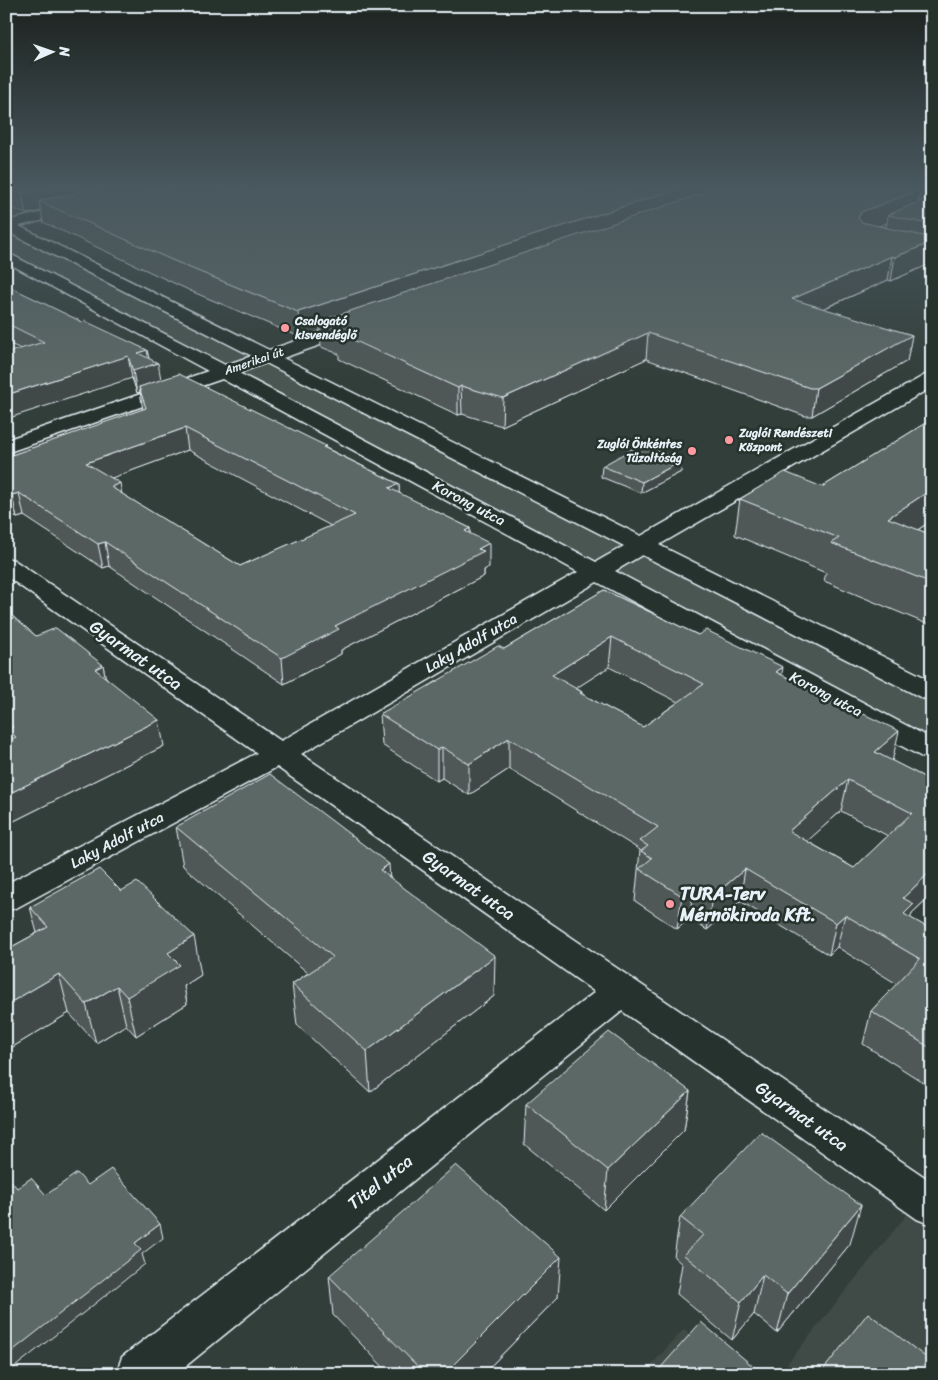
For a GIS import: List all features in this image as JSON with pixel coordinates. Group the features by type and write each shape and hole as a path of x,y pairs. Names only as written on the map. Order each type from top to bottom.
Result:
{"street":[{"path":"60,252 932,692"},
{"name":"Korong utca","path":"6,256 932,751"},
{"name":"Amerikai út","path":"6,447 371,321"},
{"name":"Laky Adolf utca","path":"6,899 279,754 932,378"},
{"name":"Gyarmat utca","path":"6,565 932,1206"},
{"name":"Titel utca","path":"139,1374 622,991"}],"shaded area":[{"path":"9,252 50,252 932,704 932,738"},
{"path":"920,1198 932,1206 932,1374 779,1374"},
{"path":"684,1329 733,1374 643,1374"}],"building":[{"path":"155,252 482,252 298,312"},
{"path":"526,252 906,252 895,257 892,256 792,299 912,335 816,388 810,388 648,333 503,398 461,386 458,388 338,333 343,331 320,321"},
{"path":"6,285 82,322 85,321 147,350 138,353 158,363 133,371 128,356 6,395 6,353 44,342 6,323"},
{"path":"179,374 399,484 389,488 470,528 465,531 489,543 478,549 484,551 335,626 339,629 282,658 105,542 98,544 19,493 12,495 6,491 6,457 146,408 139,387","holes":["185,428 355,515 240,566 111,487 120,483 86,463"]},
{"path":"932,419 932,489 888,518 932,535 932,583 831,543 839,538 740,499 785,472 822,487"},
{"path":"641,444 682,461 642,482 602,466"},
{"path":"604,590 698,635 706,630 783,667 776,672 899,731 875,752 932,781 932,870 903,898 914,904 904,914 932,930 932,1049 871,1011 920,959 845,915 836,923 745,869 712,897 694,887 682,896 639,869 652,858 641,851 648,846 640,841 658,827 509,738 469,764 442,747 437,750 380,714 498,646 504,649","holes":["612,637 704,684 643,727 580,693 582,692 552,675","848,780 912,813 854,868 789,831"]},
{"path":"6,611 36,636 56,628 103,665 95,669 159,720 6,795 6,742 16,737 8,730 13,727 6,721"},
{"path":"270,774 389,864 380,870 495,956 367,1051 292,984 333,957 176,827"},
{"path":"99,869 121,891 137,882 194,936 168,953 180,965 127,997 117,986 86,1004 59,974 6,1005 6,950 48,927 30,907"},
{"path":"609,1032 690,1091 608,1170 526,1104"},
{"path":"761,1132 861,1205 787,1294 763,1275 741,1302 684,1255 703,1235 680,1217"},
{"path":"456,1165 561,1257 444,1374 425,1374 329,1276"},
{"path":"111,1169 160,1224 135,1243 141,1250 6,1356 6,1175 17,1188 31,1178 46,1195 77,1173 88,1185"},
{"path":"868,1313 932,1362 932,1374 820,1374"},
{"path":"701,1322 762,1374 655,1374"}],"place":[{"name":"Csalogató kisvendéglő","path":"285,328"},
{"name":"Zuglói Rendészeti Központ","path":"729,440"},
{"name":"Zuglói Önkéntes Tűzoltóság","path":"692,451"},
{"name":"TURA-Terv Mérnökiroda Kft.","path":"670,904"}]}
